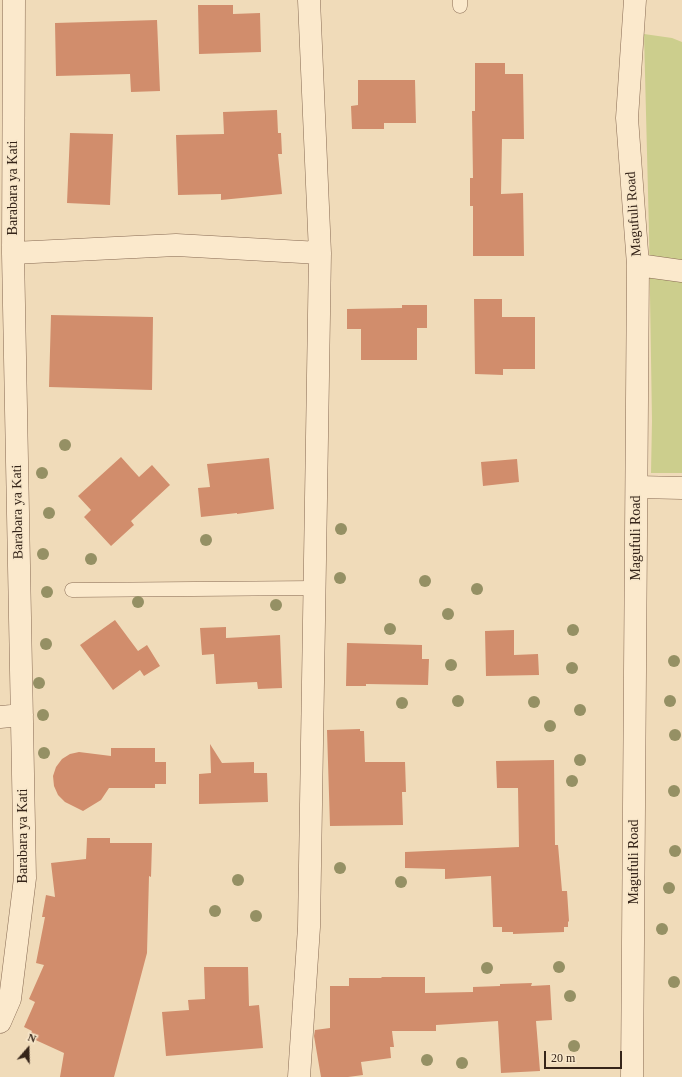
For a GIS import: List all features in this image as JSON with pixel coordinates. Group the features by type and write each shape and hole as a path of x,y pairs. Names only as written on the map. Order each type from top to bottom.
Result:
{"street":[{"name":"Barabara ya Kati","path":"0,1022 10,999 25,878 22,715 8,430 13,253 14,0"},
{"path":"299,1077 309,927 320,253 309,0"},
{"name":"Magufuli Road","path":"632,1077 638,265 627,118 635,0"},
{"path":"13,253 176,245 320,253"},
{"path":"638,265 682,271"},
{"path":"637,486 682,488"},
{"path":"0,717 22,715"}],"lane":[{"path":"72,590 315,588"}],"green space":[{"path":"644,34 672,38 682,42 682,473 651,473 652,421 649,232"}],"building":[{"path":"198,5 233,5 233,14 260,13 261,52 199,54"},
{"path":"157,20 160,91 131,92 130,74 56,76 55,23"},
{"path":"475,63 505,63 505,74 523,74 524,139 502,139 501,194 523,193 524,256 473,256 473,206 470,206 470,178 473,178 472,111 475,111"},
{"path":"358,80 415,80 416,123 384,123 384,129 352,129 351,106 358,105"},
{"path":"277,110 278,133 281,133 282,154 278,154 282,194 221,200 221,194 178,195 176,135 224,134 223,112"},
{"path":"70,133 113,134 110,205 67,203"},
{"path":"474,299 502,299 502,317 535,317 535,369 503,369 503,375 475,374"},
{"path":"402,305 427,305 427,328 417,328 417,360 361,360 361,329 347,329 347,309 402,308"},
{"path":"51,315 153,317 152,390 49,387"},
{"path":"121,457 139,477 152,465 170,485 131,521 134,525 111,546 84,517 91,510 78,496"},
{"path":"269,458 274,509 201,517 198,488 210,487 207,464"},
{"path":"517,459 519,482 483,486 481,462"},
{"path":"115,620 138,651 147,645 160,666 144,676 140,670 113,690 80,645"},
{"path":"226,627 226,638 280,635 282,688 258,689 257,682 216,684 214,654 202,655 200,628"},
{"path":"514,630 514,655 538,654 539,675 486,676 485,631"},
{"path":"347,643 422,645 422,659 429,659 428,685 366,684 366,686 346,686"},
{"path":"360,729 360,731 364,731 365,762 405,762 406,792 402,792 403,825 330,826 327,730"},
{"path":"210,744 222,763 254,762 254,773 267,773 268,802 199,804 199,774 211,773"},
{"path":"111,748 155,748 155,762 166,762 166,784 155,784 155,788 109,788 101,800 83,811 65,802 58,795 54,786 53,776 56,767 62,759 70,754 79,752 111,756"},
{"path":"554,760 555,845 558,845 562,891 567,891 569,921 568,927 564,927 564,932 513,934 513,932 502,932 502,927 493,927 491,876 445,879 445,869 405,868 405,852 519,847 518,788 497,788 496,761"},
{"path":"87,838 110,838 110,843 152,843 151,877 149,876 147,953 114,1077 60,1077 64,1053 29,1037 32,1031 24,1027 35,1002 29,999 44,965 36,963 45,917 42,917 46,895 55,897 51,863 86,859"},
{"path":"204,967 248,967 249,1006 259,1005 263,1048 166,1056 162,1012 189,1010 188,1000 205,999"},
{"path":"381,977 425,977 425,993 473,992 473,987 500,986 500,984 532,983 531,986 550,985 552,1020 536,1021 540,1071 501,1073 498,1021 436,1025 436,1031 392,1031 394,1047 390,1047 391,1058 361,1062 363,1075 348,1077 321,1077 314,1036 315,1030 330,1028 330,986 349,986 349,978 382,978"}]}
